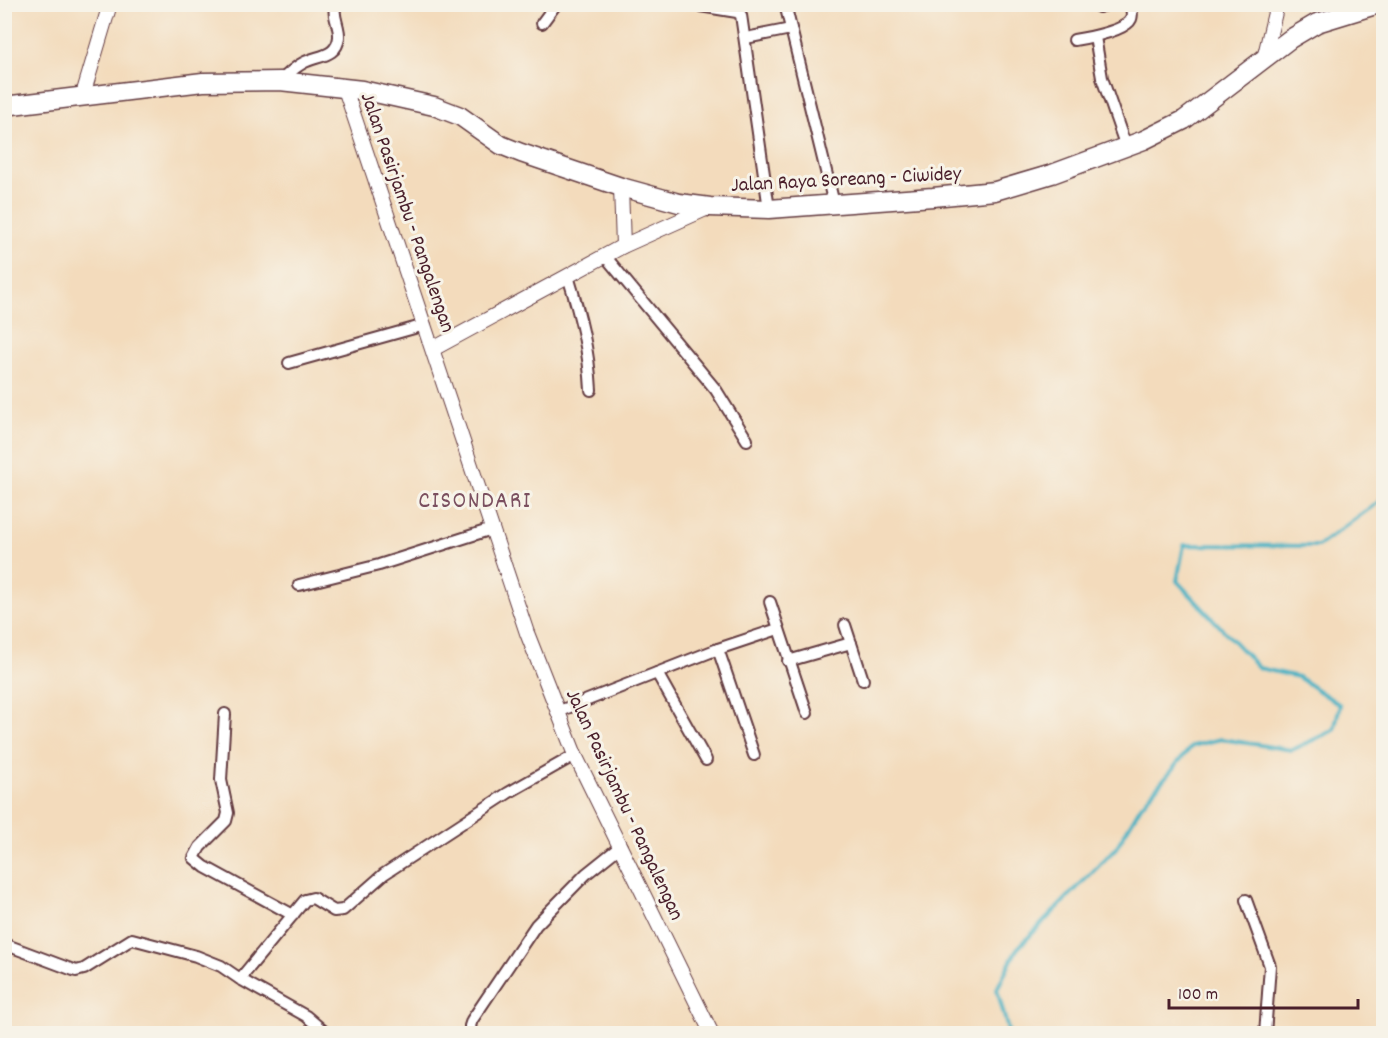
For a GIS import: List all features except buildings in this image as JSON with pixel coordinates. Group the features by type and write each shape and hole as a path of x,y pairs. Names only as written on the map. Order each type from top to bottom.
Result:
{"highway":[{"name":"Jalan Raya Soreang - Ciwidey","path":"4,106 82,99 203,82 280,81 345,89 434,105 460,116 501,145 621,187 679,203 710,207 769,209 995,191 1052,174 1126,147 1184,120 1290,39 1317,23 1379,4"}],"main road":[{"path":"82,99 110,4"},
{"path":"1264,59 1276,4"},
{"name":"Jalan Pasirjambu - Pangalengan","path":"345,89 492,529 557,712 575,755 712,1034"},
{"path":"621,187 623,246"},
{"name":"Jalan Pasirjambu - Pangalengan","path":"433,349 623,246 710,207"}],"street":[{"path":"280,81 302,63 329,54 336,47 339,39 334,12 336,4"},
{"path":"542,23 556,4"},
{"path":"785,4 834,204"},
{"path":"1094,4 1099,7 1110,4"},
{"path":"1074,40 1095,37 1130,21 1131,4"},
{"path":"700,6 737,12 741,15 769,209"},
{"path":"746,38 790,29"},
{"path":"1095,37 1102,78 1126,147"},
{"path":"605,256 716,390 747,440"},
{"path":"568,276 584,325 589,353 591,390"},
{"path":"288,363 425,325"},
{"path":"299,585 379,565 492,529"},
{"path":"770,602 807,713"},
{"path":"845,625 863,680"},
{"path":"557,712 718,649 778,629"},
{"path":"788,661 851,643"},
{"path":"718,649 754,755"},
{"path":"657,673 706,760"},
{"path":"225,714 221,780 228,813 226,821 200,847 194,858 205,867 293,915"},
{"path":"240,979 309,897 334,911 343,910 384,874 508,793 575,755"},
{"path":"472,1034 470,1026 472,1020 536,925 585,874 621,846"},
{"path":"1246,900 1270,966 1265,1034"},
{"path":"4,944 76,971 101,960 127,941 149,942 221,966 306,1016 327,1034"}],"waterway":[{"path":"1009,1034 997,989 1017,949 1116,848 1141,806 1192,746 1221,739 1292,750 1334,730 1340,705 1298,677 1259,668 1177,581 1184,545 1318,546 1384,498"}],"district":[{"name":"CISONDARI","path":"475,499"}]}
